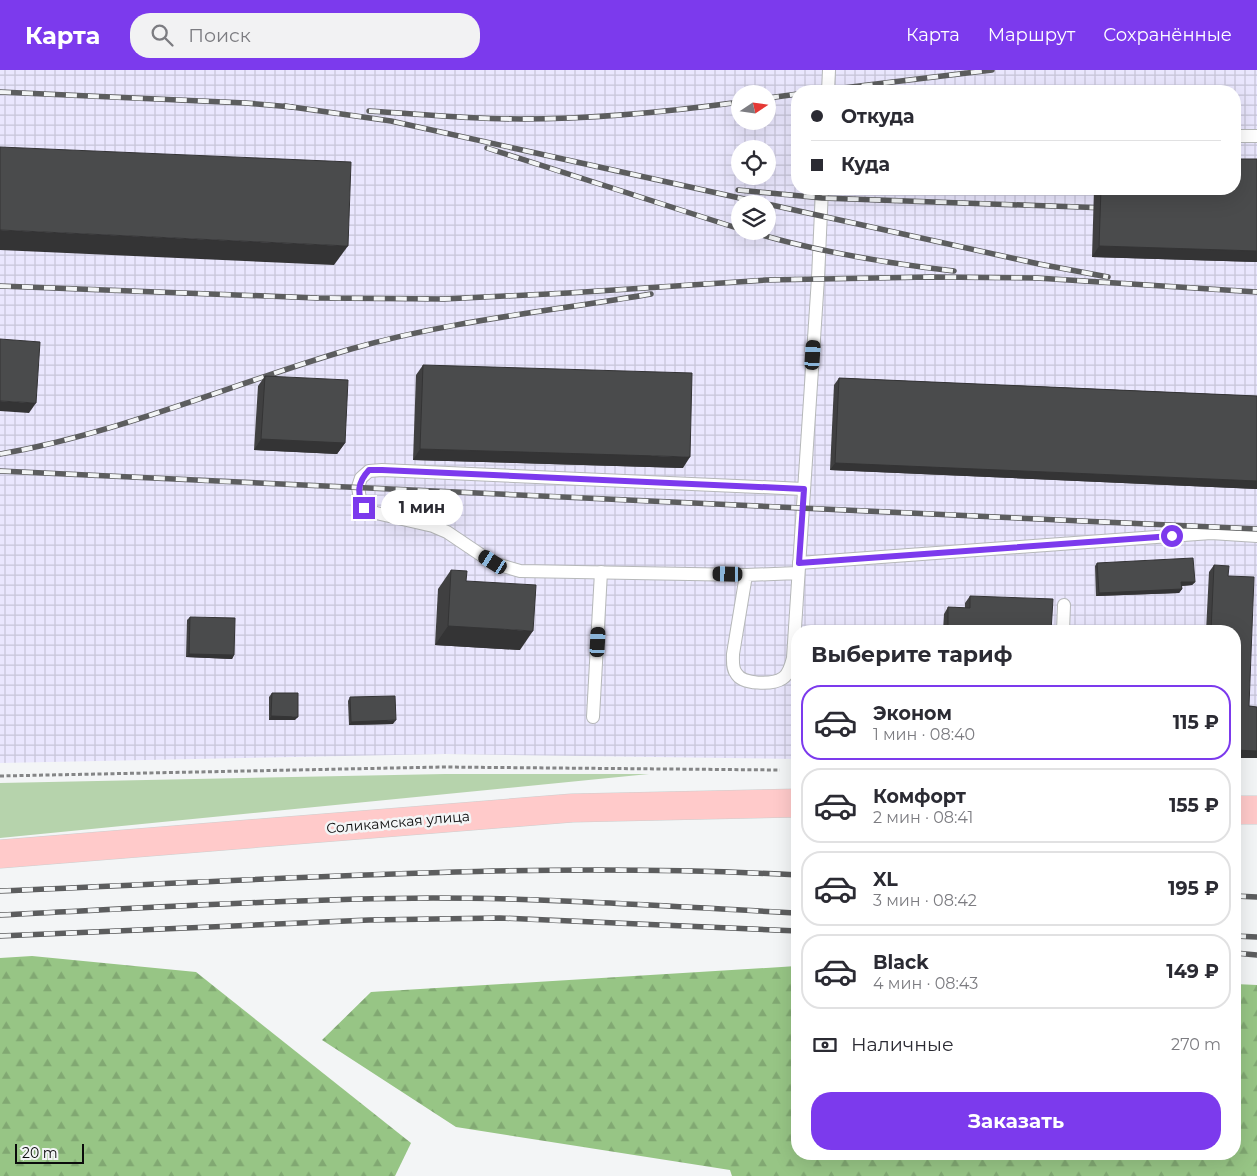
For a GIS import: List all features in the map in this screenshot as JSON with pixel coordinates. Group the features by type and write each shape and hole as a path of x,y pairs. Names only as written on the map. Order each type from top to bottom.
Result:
{"main road":[{"name":"Соликамская улица","path":"0,854 572,808 791,803"},
{"path":"1241,810 1257,810"}],"lane":[{"path":"828,85 829,70"},
{"path":"1241,136 1257,136"},
{"path":"795,625 822,195"},
{"path":"804,489 382,470 369,470 362,478 358,488 364,508 447,532 479,554 500,565 520,571 746,575 799,568 1211,533 1257,536"},
{"path":"593,717 601,572"},
{"path":"746,575 733,654 733,667 736,674 745,681 769,682 785,677 791,667"},
{"path":"1063,625 1064,605"}],"path":[{"path":"0,776 442,767 780,770"}],"shaded area":[{"path":"0,70 1257,70 1257,758 1241,666 1241,625 791,625 791,759 446,754 0,763"}],"green space":[{"path":"445,774 649,774 0,838 0,783"},
{"path":"32,956 196,972 411,1143 395,1176 0,1176 0,958"},
{"path":"791,966 791,1160 1241,1160 1241,984 1257,985 1257,1176 732,1176 730,1170 456,1127 322,1040 371,992"}],"building":[{"path":"0,147 351,162 348,246 0,230"},
{"path":"1241,159 1257,159 1257,251 1099,246 1101,195 1241,195"},
{"path":"0,339 40,342 36,403 0,401"},
{"path":"423,365 692,373 690,457 420,449"},
{"path":"265,376 348,380 345,443 261,439"},
{"path":"839,378 1257,396 1257,481 835,463"},
{"path":"1193,558 1195,582 1181,582 1182,589 1099,593 1097,563"},
{"path":"1214,565 1229,566 1228,576 1254,577 1249,706 1257,707 1257,751 1241,750 1241,625 1211,625"},
{"path":"451,570 467,571 466,581 536,585 533,631 448,626"},
{"path":"970,596 1053,599 1051,625 948,625 948,607 970,608"},
{"path":"190,617 235,618 234,655 189,654"},
{"path":"272,693 298,693 298,717 271,716"},
{"path":"395,696 396,720 351,722 350,697"}],"railway":[{"path":"868,85 992,70"},
{"path":"0,92 246,103 292,107"},
{"path":"776,97 791,95"},
{"path":"369,111 483,118 548,119 630,114 731,103"},
{"path":"285,106 391,121 1039,264 1108,277"},
{"path":"487,148 731,226"},
{"path":"738,190 822,198 1107,208"},
{"path":"776,239 850,256 954,271"},
{"path":"0,286 317,298 444,299 766,280 930,277 1037,278 1257,292"},
{"path":"0,454 45,445 133,421 307,362 388,339 500,317 651,294"},
{"path":"0,471 1257,529"},
{"path":"0,891 299,877 499,871 698,871 791,875"},
{"path":"1241,896 1257,897"},
{"path":"0,915 271,902 433,898 570,901 791,913"},
{"path":"0,936 369,920 500,918 791,931"},
{"path":"1241,936 1257,937"},
{"path":"1241,954 1257,955"}],"route":[{"path":"364,508 358,488 362,478 369,470 804,489 799,563 1172,536"}]}
